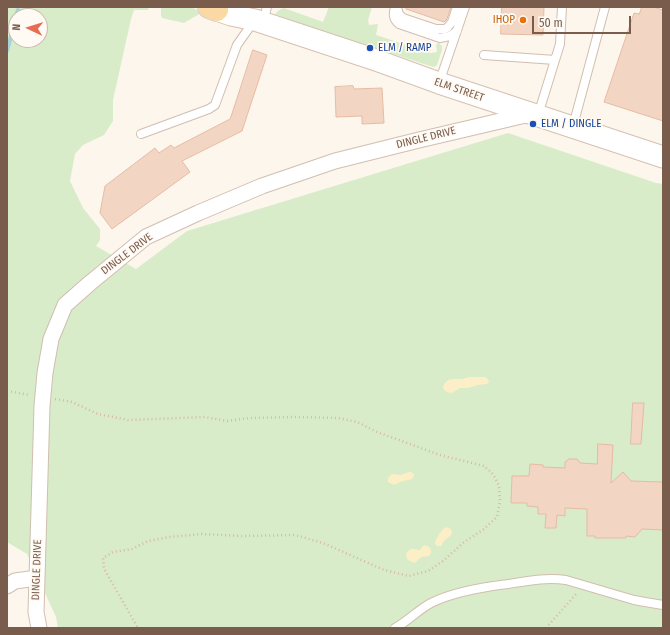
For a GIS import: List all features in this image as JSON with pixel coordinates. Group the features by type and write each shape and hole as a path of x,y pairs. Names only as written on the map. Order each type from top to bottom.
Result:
{"main road":[{"name":"ELM STREET","path":"214,8 231,15 256,14 439,83 663,157"}],"street":[{"name":"DINGLE DRIVE","path":"39,628 36,612 45,373 51,339 65,305 146,237 262,186 335,161 419,140 534,115"},
{"path":"7,586 15,581 37,578"}],"lane":[{"path":"396,7 399,14 403,18 440,30 448,28 457,7"},
{"path":"396,7 394,16 399,24 440,38 450,36 457,31"},
{"path":"439,83 465,7"},
{"path":"534,115 560,44 562,7"},
{"path":"572,127 605,7"},
{"path":"141,134 209,109 215,105 237,45 256,14"},
{"path":"484,55 555,60"},
{"path":"395,628 430,604 441,599 473,590 542,579 557,578 634,600 663,605"}],"path":[{"path":"7,391 72,402 98,414 128,420 205,417 228,421 249,418 338,418 358,422 377,432 440,455 484,466 494,474 499,486 500,501 497,516 493,521 463,543 443,561 428,571 409,576 384,570 323,543 294,535 242,536 202,534 169,537 148,541 132,549 113,552 103,558 104,569 138,628"},
{"path":"546,628 584,585"}],"green space":[{"path":"7,7 149,7 148,10 134,10 131,19 113,100 113,121 104,135 83,145 75,154 70,181 83,208 100,229 100,240 96,246 136,269 187,231 508,133 656,183 663,184 663,628 58,628 56,617 27,554 7,542"},
{"path":"161,7 188,7 198,10 201,13 184,23 162,18"},
{"path":"329,7 372,7 368,20 369,25 378,24 376,35 431,53 437,52 436,45 439,43 442,46 442,50 437,65 433,67 275,14 284,8 323,22"}],"sand":[{"path":"469,377 485,377 489,382 487,384 468,388 460,388 452,393 444,390 444,384 448,380"},
{"path":"409,472 414,475 412,479 394,484 388,482 388,478 392,474 401,475"},
{"path":"446,527 451,529 452,534 441,546 437,546 435,544 436,540"},
{"path":"425,545 431,549 429,556 420,558 415,563 407,559 406,554 409,550 420,550"}],"building":[{"path":"407,7 451,7 447,19 444,22 406,9"},
{"name":"IHOP","path":"502,7 544,7 543,35 501,34"},
{"path":"642,7 653,7 663,10 663,121 604,102 634,13 639,14"},
{"path":"253,50 267,55 242,131 182,161 190,172 112,229 100,213 105,186 155,148 159,153 171,145 174,148 230,119"},
{"path":"353,86 354,89 382,88 384,123 362,124 362,116 336,117 335,87"},
{"path":"633,403 644,403 641,444 631,444"},
{"path":"598,444 613,445 611,483 623,472 631,481 663,482 663,530 642,529 635,537 626,536 626,538 595,538 595,536 587,536 587,509 565,508 565,516 557,515 556,528 545,528 546,514 538,514 538,507 527,506 527,503 511,503 512,476 529,476 530,464 543,465 543,467 565,468 565,462 569,459 577,459 580,463 597,464"}],"place":[{"name":"IHOP","path":"523,20"},
{"name":"ELM / RAMP","path":"370,48"},
{"name":"ELM / DINGLE","path":"533,124"}]}
